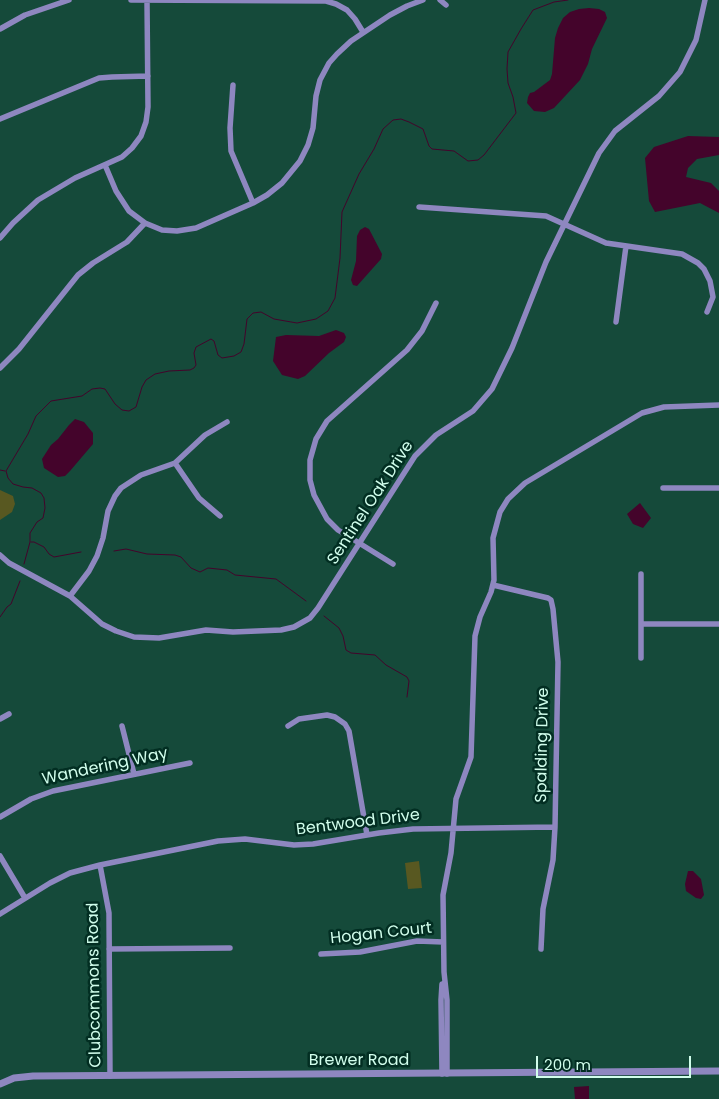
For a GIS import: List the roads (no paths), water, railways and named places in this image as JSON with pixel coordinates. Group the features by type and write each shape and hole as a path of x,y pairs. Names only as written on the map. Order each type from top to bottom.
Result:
{"street":[{"path":"0,29 26,15 69,0"},
{"path":"131,0 326,1 347,10 363,32"},
{"path":"105,165 122,202 132,214 145,223 162,230 185,230 204,225 252,203 273,190 295,168 304,153 310,137 316,96 323,73 342,48 363,32 407,6 423,0"},
{"path":"440,0 446,5"},
{"name":"Sentinel Oak Drive","path":"0,555 13,565 70,596 102,624 134,637 159,638 206,630 233,632 287,629 300,624 314,613 404,471 421,449 436,435 473,411 492,389 512,348 546,262 599,153 623,124 659,96 680,72 696,40 706,0"},
{"path":"0,238 38,200 68,181 128,153 138,142 144,130 148,114 147,1"},
{"path":"0,119 99,78 148,76"},
{"path":"233,85 230,128 231,152 252,203"},
{"path":"419,207 546,216 600,241 673,252 690,257 706,273 712,288 711,303 707,312"},
{"path":"0,368 19,349 78,275 93,263 127,242 145,223"},
{"path":"616,322 626,246"},
{"path":"393,564 332,524 316,501 310,474 310,460 314,446 327,421 413,344 422,332 436,303"},
{"path":"444,1074 447,1000 444,972 443,894 451,853 456,799 472,757 475,636 493,584 495,569 493,538 501,508 525,483 642,413 664,407 719,405"},
{"path":"70,596 89,571 97,556 103,538 108,511 121,488 134,478 175,463 205,435 227,422"},
{"path":"175,463 198,498 220,516"},
{"path":"663,488 719,488"},
{"path":"641,658 642,574"},
{"name":"Spalding Drive","path":"493,584 541,595 551,600 557,654 555,827 553,860 543,909 540,949"},
{"path":"642,624 719,624"},
{"path":"0,720 9,714"},
{"path":"288,726 300,719 323,715 335,717 345,724 349,731 367,835"},
{"path":"122,726 134,774"},
{"name":"Wandering Way","path":"0,817 42,794 190,763"},
{"name":"Bentwood Drive","path":"0,914 63,876 100,865 234,839 257,839 294,845 314,844 413,829 555,827"},
{"path":"0,856 26,898"},
{"name":"Clubcommons Road","path":"100,865 108,901 110,1076"},
{"name":"Hogan Court","path":"321,954 360,952 417,941 443,942"},
{"path":"109,949 230,948"},
{"name":"Brewer Road","path":"0,1084 24,1076 719,1071"}],"waterway":[{"path":"24,564 30,542 30,533 37,522 43,518 44,498 41,493 32,488 13,484 8,478 6,471 28,434 36,416 51,401 82,396 92,389 100,388 105,389 115,404 122,410 129,411 136,407 146,380 155,374 194,368 196,365 194,353 196,347 211,339 214,341 218,355 222,358 234,356 241,352 244,344 247,319 253,313 261,312 274,319 297,323 316,319 328,311 335,298 340,258 342,212 359,174 383,129 393,120 401,119 423,129 429,146 432,149 454,151 468,161 478,160 484,155 516,113 508,83 508,52 533,10 554,2 568,0"},
{"path":"0,470 5,471"},
{"path":"31,542 44,547 54,557 81,552"},
{"path":"114,551 126,549 147,554 175,555 181,557 191,568 200,572 208,568 227,570 235,575 276,579 306,601"},
{"path":"0,617 11,604 20,581"},
{"path":"324,616 339,628 346,650 351,653 375,655 386,665 407,677 409,681 407,697"}]}
